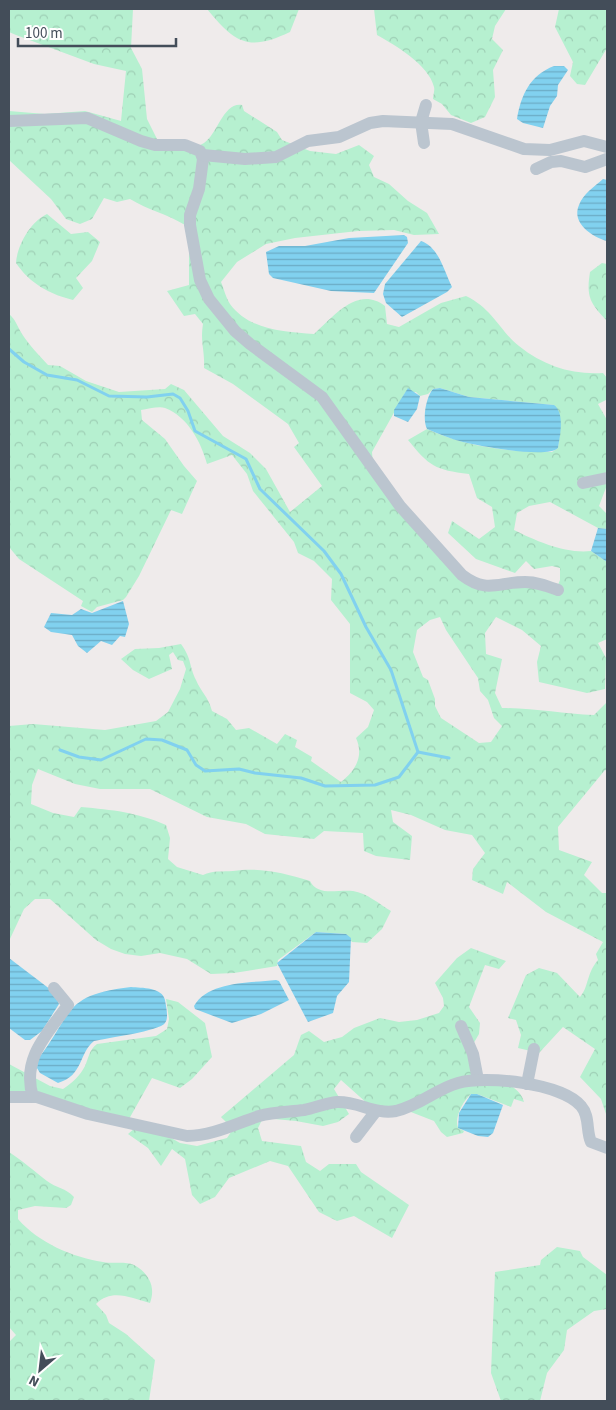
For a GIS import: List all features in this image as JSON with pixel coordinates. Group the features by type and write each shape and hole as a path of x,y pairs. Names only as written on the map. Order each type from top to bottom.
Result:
{"street":[{"path":"424,143 421,122 426,105"},
{"path":"9,121 88,118 141,141 155,144 185,145 200,151 203,155 245,159 270,158 282,155 308,141 345,136 370,122 383,121 452,124 524,149 550,150 584,141 607,146"},
{"path":"203,155 199,189 190,215 198,270 209,299 235,331 322,397 400,506 462,575 473,583 488,587 524,582 536,583 558,590"},
{"path":"536,169 551,162 561,161 585,167 607,159"},
{"path":"583,483 607,478"},
{"path":"33,1097 28,1079 33,1056 68,1005 54,988"},
{"path":"461,1026 473,1054 478,1080"},
{"path":"527,1084 534,1049"},
{"path":"9,1097 33,1097 88,1114 187,1136 200,1136 259,1116 304,1110 328,1103 348,1102 384,1113 412,1107 452,1085 487,1079 527,1084 566,1095 575,1100 585,1112 591,1142 607,1148"},
{"path":"356,1137 376,1111"}],"green space":[{"path":"9,9 133,9 131,48 142,69 147,119 162,149 199,146 209,139 230,108 235,105 242,105 244,111 277,132 282,140 310,151 336,154 359,145 374,156 369,165 374,177 389,184 408,201 427,213 439,234 414,235 394,230 358,231 295,238 266,244 237,262 221,282 230,304 247,319 268,328 314,334 347,305 365,299 375,300 385,306 387,324 399,327 441,303 466,296 483,307 512,340 538,359 569,371 603,373 607,378 606,400 598,404 607,420 607,485 599,506 607,514 607,529 598,528 550,502 529,506 517,513 514,530 561,549 591,551 607,562 607,639 598,643 606,658 605,689 587,693 539,682 537,662 541,646 522,630 496,617 485,633 486,654 502,659 495,693 502,708 594,715 607,702 607,771 605,770 558,827 559,850 592,862 584,875 602,893 607,893 607,1117 601,1099 580,1077 595,1049 563,1027 539,1053 518,1048 521,1035 516,1020 508,1018 526,975 539,968 557,973 580,997 585,989 591,970 598,960 596,954 603,942 546,912 507,882 503,894 472,880 473,869 485,853 472,835 445,830 411,815 391,810 393,822 412,836 410,860 376,856 364,851 363,833 324,831 314,839 265,834 246,824 207,817 150,789 100,789 75,784 38,769 32,785 31,804 53,813 74,817 81,807 134,814 166,825 170,838 168,859 177,867 203,875 214,872 243,870 263,870 281,873 310,881 314,886 323,891 358,892 368,896 391,911 382,929 367,943 352,942 346,934 316,932 278,960 277,966 234,973 211,974 187,959 160,953 141,956 125,954 111,949 96,940 50,899 35,899 24,909 9,941 9,726 33,724 105,730 156,721 168,712 180,689 186,669 183,661 178,660 173,652 169,655 172,669 149,679 133,670 121,659 135,649 159,648 181,644 187,654 196,680 212,711 227,719 236,730 249,728 277,744 285,734 297,740 295,747 312,757 311,761 341,782 351,773 357,762 359,751 356,738 368,727 374,710 367,702 350,693 350,624 331,600 332,579 314,561 298,553 294,542 253,491 247,474 232,455 207,464 197,439 187,424 173,412 163,407 141,410 142,420 165,439 197,481 182,514 171,510 139,576 123,600 97,607 92,612 81,606 83,601 19,559 9,547 9,314 28,342 48,365 60,366 86,381 119,392 165,389 171,384 184,390 223,436 250,453 266,469 290,512 322,486 294,447 299,443 288,424 233,384 204,368 203,324 195,314 184,316 167,291 189,285 189,244 185,225 130,199 117,202 104,198 92,219 80,224 66,219 51,199 9,160 9,111 45,114 85,111 121,121 126,71 94,64 9,32","holes":["440,388 469,397 554,405 560,431 558,448 552,452 488,447 457,440 427,429 408,440 422,456 434,465 448,471 469,474 477,498 492,507 495,527 479,539 452,521 448,533 476,559 515,573 526,561 534,569 552,566 560,568 560,580 555,592 541,588 471,586 373,465 372,452 405,393 416,392 420,396 428,394 433,389","440,617 446,630 478,678 480,691 488,700 494,718 502,726 491,742 479,743 441,718 435,706 435,699 428,680 423,677 413,652 417,630 430,620"]},
{"path":"207,9 299,9 290,32 263,42 253,42 243,41 234,36"},
{"path":"374,9 506,9 495,26 492,39 503,50 493,70 495,97 485,117 471,123 451,115 442,104 433,99 434,87 426,71 410,56 377,35"},
{"path":"559,9 607,9 607,48 585,85 577,84 570,76 573,62 555,27"},
{"path":"47,214 71,234 88,232 100,242 92,261 76,278 83,288 73,300 56,295 41,287 28,277 16,263 19,249 26,235 35,223"},
{"path":"602,263 607,264 607,321 593,304 589,294 590,272"},
{"path":"471,948 506,961 499,969 485,965 469,1007 480,1023 479,1034 469,1051 475,1073 511,1086 524,1102 514,1099 511,1107 477,1094 471,1094 462,1105 458,1114 458,1128 464,1131 463,1133 447,1137 441,1132 434,1121 398,1107 369,1105 341,1080 334,1089 349,1114 338,1122 323,1126 263,1118 258,1128 262,1141 301,1146 306,1162 320,1171 329,1164 356,1164 361,1172 409,1205 392,1238 354,1216 337,1221 319,1212 288,1166 270,1161 229,1178 215,1197 200,1204 192,1195 185,1159 172,1149 161,1166 148,1148 128,1134 135,1128 166,1135 180,1143 197,1146 227,1138 233,1129 221,1117 294,1055 301,1035 309,1031 324,1042 342,1037 354,1028 380,1018 399,1022 417,1020 439,1013 444,1006 443,998 435,983 457,958"},
{"path":"166,999 178,1002 205,1023 212,1057 192,1079 180,1088 152,1078 129,1119 9,1093 9,1064 50,1086 63,1089 81,1073 91,1051 97,1044 156,1036 167,1029 169,1019"},
{"path":"9,1152 47,1181 74,1197 71,1205 66,1208 35,1206 18,1210 18,1219 26,1228 46,1242 68,1253 91,1260 134,1265 144,1272 150,1281 152,1297 150,1303 115,1295 102,1299 96,1304 106,1315 109,1323 126,1334 155,1360 149,1401 9,1401 9,1342 16,1335 9,1327"},
{"path":"557,1247 580,1251 583,1257 607,1275 607,1309 594,1311 567,1330 564,1350 547,1373 540,1401 501,1401 491,1373 495,1272 540,1265 541,1260"}],"water":[{"path":"554,66 564,66 568,70 558,85 557,96 550,106 543,128 523,123 517,119 524,94 533,80"},
{"path":"603,179 607,180 607,241 589,233 580,223 577,212 583,197"},
{"path":"404,235 407,237 408,243 374,293 331,291 273,278 269,274 266,252 279,246 305,246 349,238"},
{"path":"421,241 432,248 437,254 452,287 447,292 402,317 386,303 383,294 385,284"},
{"path":"408,388 420,396 417,409 408,422 394,416 394,410"},
{"path":"440,388 469,397 554,405 560,413 561,419 558,448 552,451 541,452 497,449 458,441 427,429 425,414 427,403 433,389"},
{"path":"598,528 607,529 607,562 591,551"},
{"path":"123,601 129,624 125,637 120,636 112,645 101,641 87,653 78,646 72,635 51,632 44,627 51,613 72,615 81,609 92,613"},
{"path":"316,932 346,934 351,938 349,982 337,996 333,1013 308,1022 277,963"},
{"path":"9,958 55,993 59,1004 42,1031 30,1040 25,1040 9,1028"},
{"path":"279,981 289,1000 261,1014 232,1023 195,1009 194,1006 200,998 219,988 242,983"},
{"path":"131,987 156,990 163,996 167,1012 165,1023 154,1029 94,1041 85,1052 77,1070 58,1083 40,1073 37,1068 38,1059 73,1008 81,1001 93,995 109,990"},
{"path":"471,1094 477,1094 503,1105 493,1133 488,1137 478,1136 458,1128 459,1113"}],"waterway":[{"path":"9,349 24,362 47,375 77,380 109,396 147,397 173,394 180,398 188,411 195,431 246,459 260,489 324,551 341,574 366,627 391,670 418,752"},
{"path":"60,750 79,757 101,760 146,739 162,740 187,750 196,765 205,771 239,769 255,773 301,778 325,786 375,785 399,777 418,752 449,758"}]}
